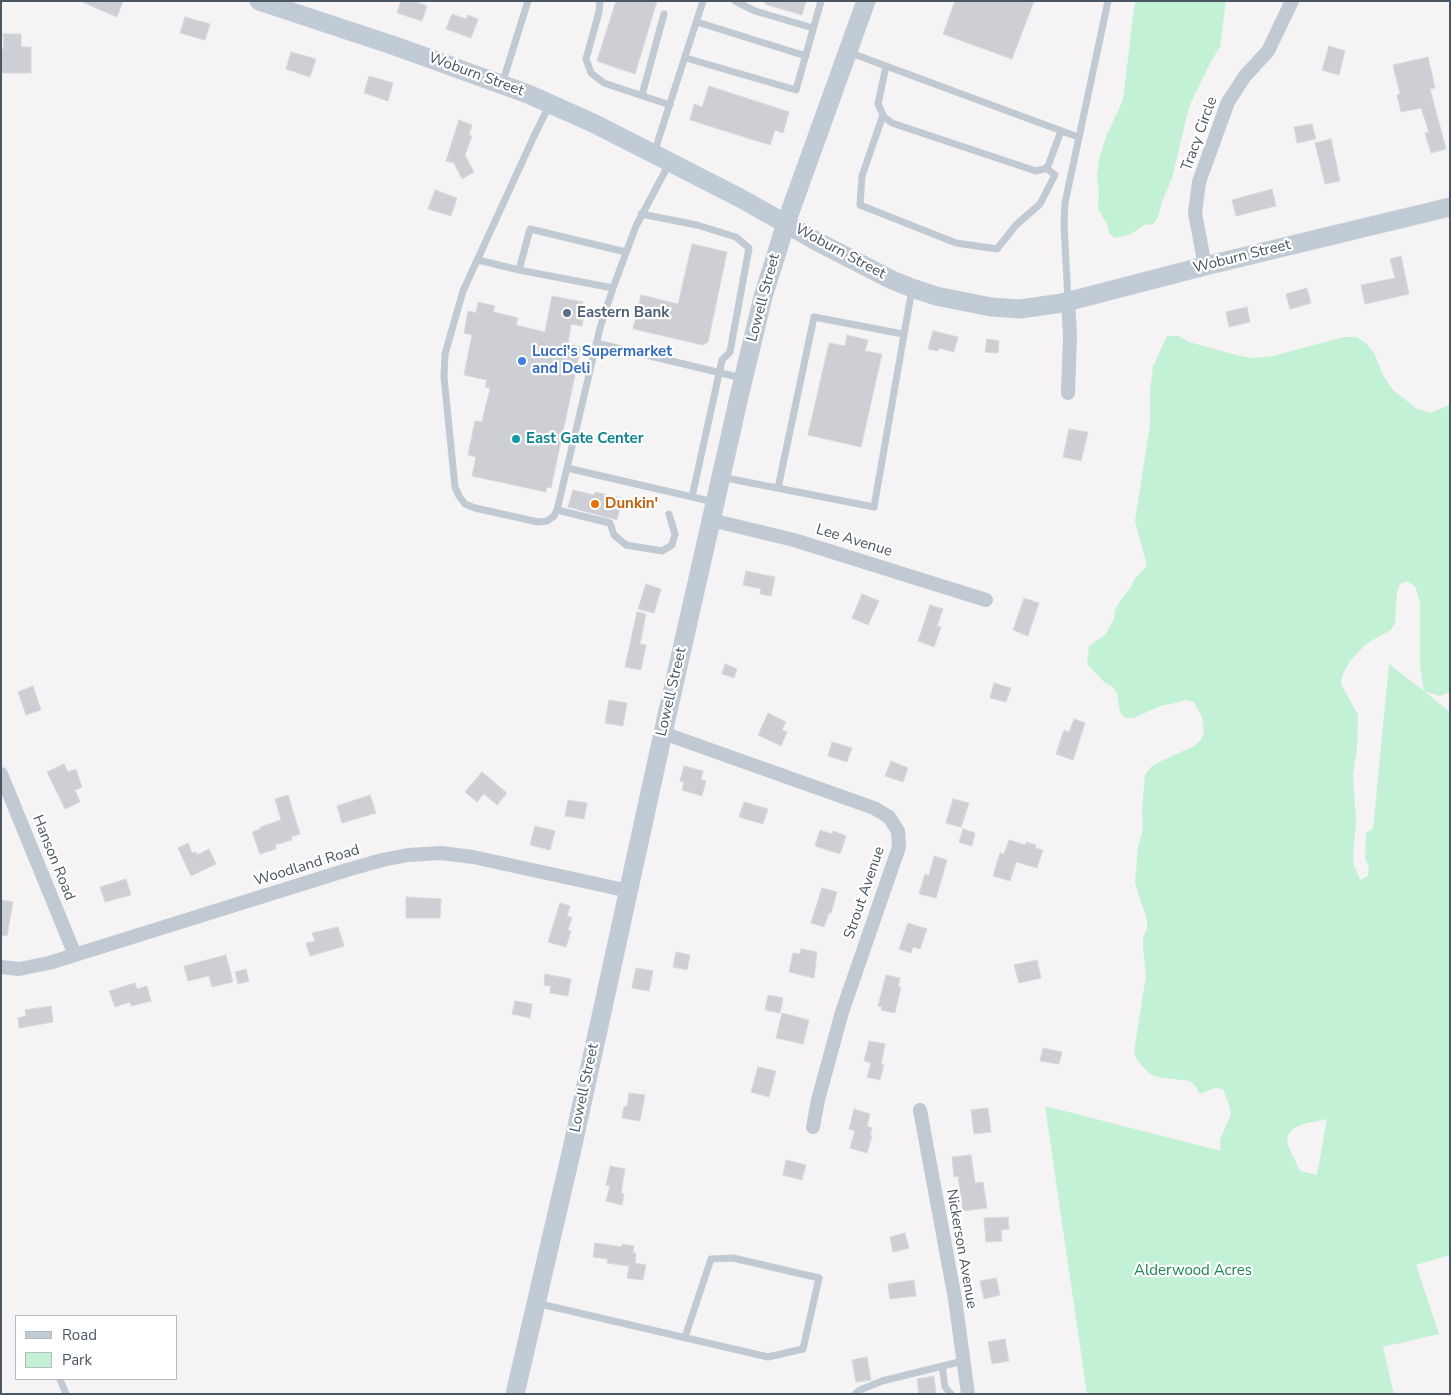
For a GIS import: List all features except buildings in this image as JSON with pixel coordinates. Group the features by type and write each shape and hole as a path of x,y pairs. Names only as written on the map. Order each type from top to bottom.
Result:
{"main road":[{"name":"Woburn Street","path":"259,1 395,46 502,84 550,104 662,158 786,222 818,242 912,288 966,303 1003,309 1035,308 1450,206"},
{"name":"Lowell Street","path":"515,1394 749,355 786,222 866,1"}],"street":[{"name":"Tracy Circle","path":"1205,266 1195,212 1199,182 1228,102 1242,80 1268,51 1292,1"},
{"path":"1068,301 1070,336 1068,392"},
{"name":"Lee Avenue","path":"713,511 818,547 986,600"},
{"name":"Strout Avenue","path":"663,733 874,808 889,817 897,827 899,847 842,1012 818,1100 813,1127"},
{"name":"Hanson Road","path":"1,774 75,955"},
{"name":"Woodland Road","path":"1,967 28,968 346,870 408,855 441,853 473,857 629,891"},
{"name":"Nickerson Avenue","path":"920,1110 953,1290 968,1394"}],"lane":[{"path":"502,84 528,1"},
{"path":"600,1 599,12 586,59 591,73 604,83 670,105"},
{"path":"550,104 463,292 445,354 444,377 457,492 462,501 470,507 538,522 550,520 557,510 596,343 613,288 662,158 670,105 703,1"},
{"path":"734,1 755,11 813,28"},
{"path":"686,58 796,90 821,1"},
{"path":"1068,301 1064,214 1078,137 1108,1"},
{"path":"642,95 664,14"},
{"path":"697,22 806,56"},
{"path":"847,51 1078,137"},
{"path":"886,66 878,104 883,115 892,123 1034,171 1046,168 1060,131"},
{"path":"883,115 862,176 860,205 956,243 997,249 1016,225 1040,204 1055,175 1046,168"},
{"path":"641,214 697,224 736,237 749,248 730,352 722,360 692,497"},
{"path":"519,270 530,229 626,252"},
{"path":"478,260 613,288"},
{"path":"721,477 874,507 912,288"},
{"path":"778,488 814,317 903,334"},
{"path":"596,343 743,379"},
{"path":"730,352 749,355"},
{"path":"567,468 692,497 713,511"},
{"path":"557,510 610,523 614,535 626,545 662,551 672,545 675,534 669,514"},
{"path":"536,1303 768,1357 803,1349 819,1278 733,1258 711,1259 685,1337"},
{"path":"855,1394 882,1381 963,1361"},
{"path":"942,1366 945,1387 951,1394"},
{"path":"60,1380 66,1394"}],"green space":[{"path":"1135,1 1226,1 1220,47 1210,63 1189,107 1172,178 1158,217 1153,224 1144,225 1131,234 1115,238 1109,233 1107,224 1098,209 1097,175 1106,137 1123,100"},
{"name":"Alderwood Acres","path":"1167,336 1179,336 1189,342 1253,358 1273,356 1344,337 1356,337 1366,343 1374,353 1383,375 1393,390 1417,409 1430,413 1450,405 1450,692 1440,696 1424,691 1450,712 1450,1255 1416,1265 1439,1334 1383,1347 1394,1394 1087,1394 1045,1106 1221,1151 1220,1140 1231,1114 1223,1089 1215,1088 1200,1094 1190,1081 1157,1077 1149,1073 1137,1060 1134,1052 1146,976 1143,938 1147,929 1147,920 1135,883 1138,847 1143,829 1142,810 1145,775 1151,767 1159,762 1194,746 1201,740 1204,732 1202,717 1194,702 1186,700 1163,705 1133,718 1125,718 1120,712 1117,694 1113,687 1105,683 1087,664 1089,646 1105,635 1114,619 1115,610 1120,601 1131,587 1135,578 1147,566 1135,521 1150,425 1150,391 1153,366","holes":["1407,581 1415,586 1420,602 1420,665 1424,691 1389,664 1373,829 1366,833 1365,859 1369,866 1368,876 1360,880 1354,865 1353,856 1356,822 1353,775 1357,749 1358,715 1341,684 1342,676 1350,661 1363,647 1391,630 1395,623 1397,592 1400,584","1327,1119 1317,1175 1300,1171 1287,1143 1288,1135 1294,1128 1303,1124"]}],"place":[{"name":"Eastern Bank","path":"567,313"},
{"name":"Lucci's Supermarket and Deli","path":"522,361"},
{"name":"East Gate Center","path":"516,439"},
{"name":"Dunkin'","path":"595,504"}]}
